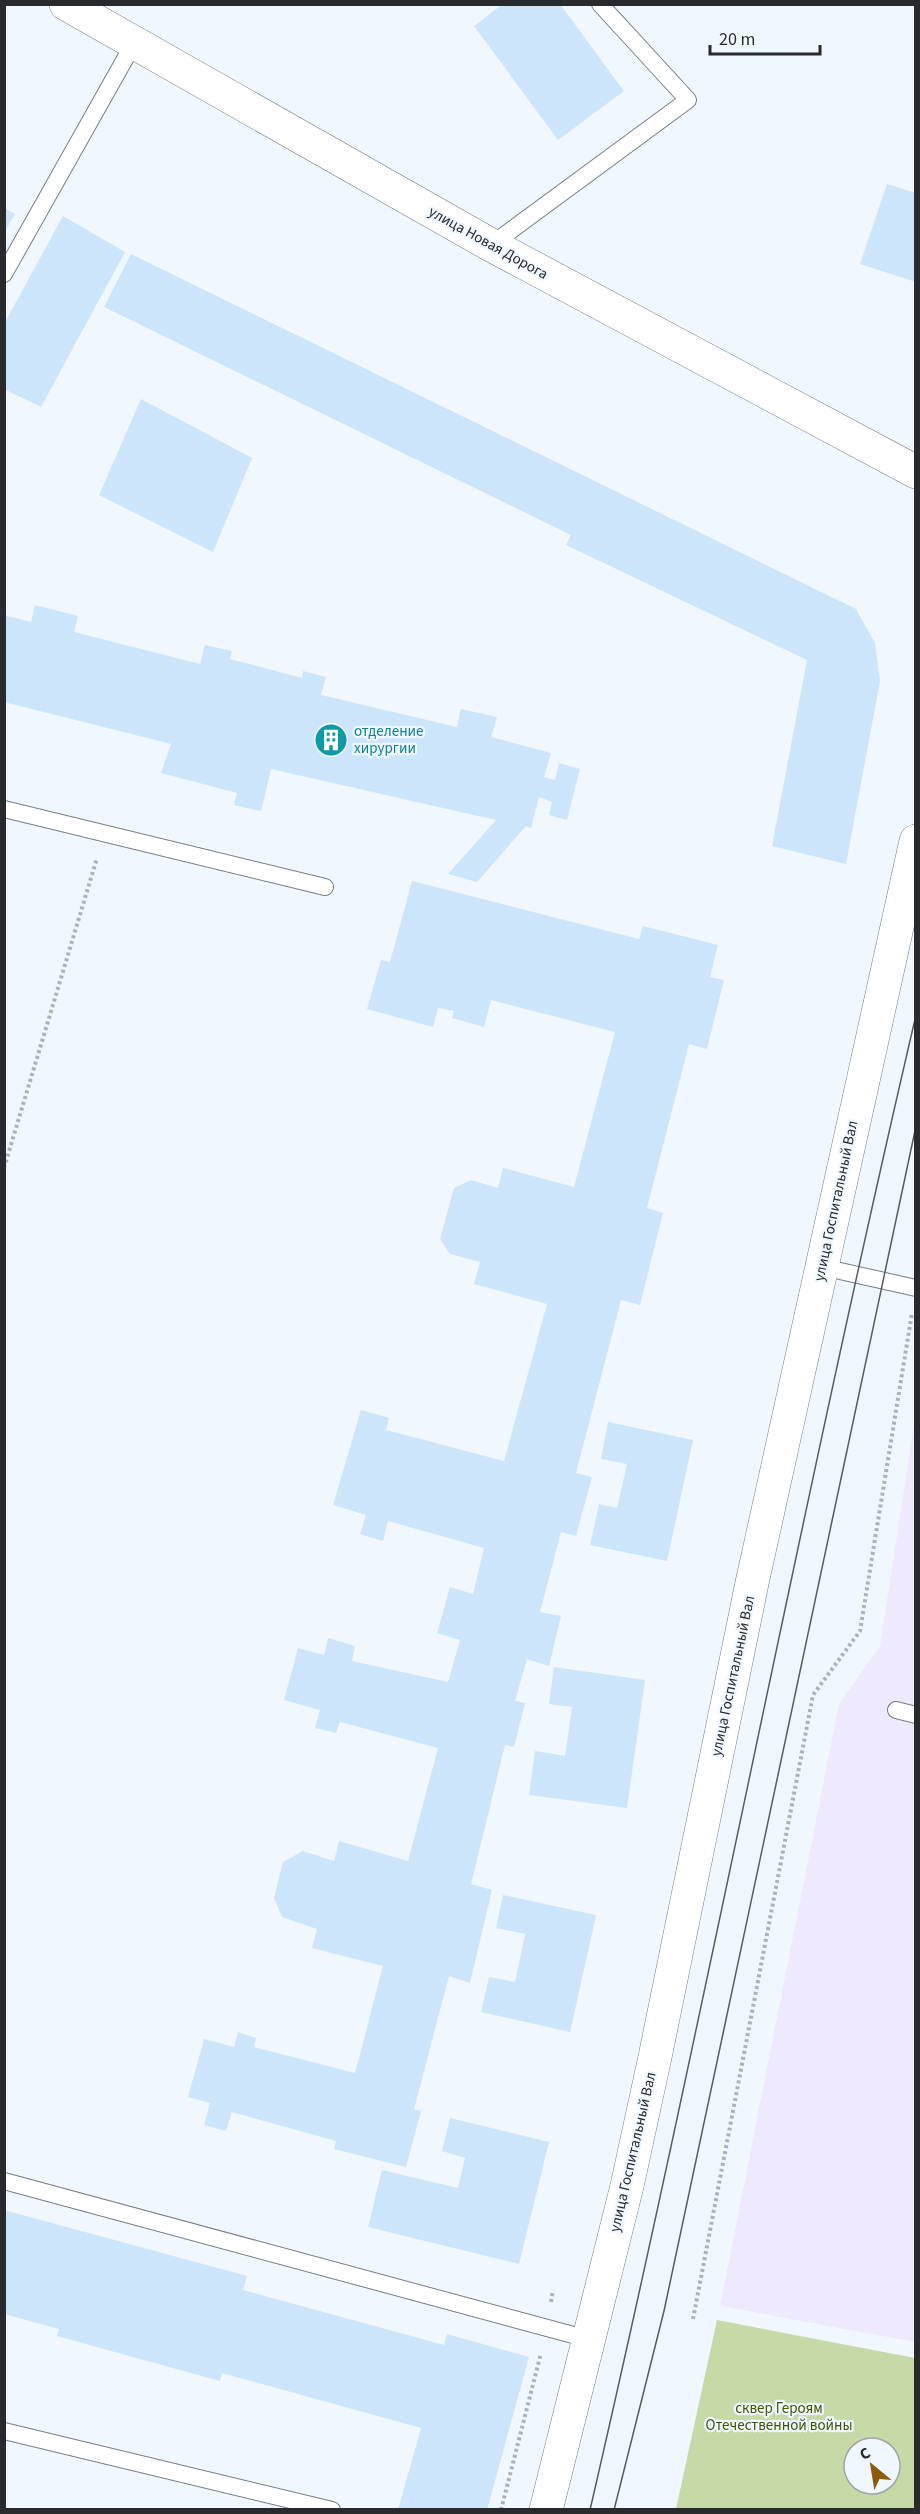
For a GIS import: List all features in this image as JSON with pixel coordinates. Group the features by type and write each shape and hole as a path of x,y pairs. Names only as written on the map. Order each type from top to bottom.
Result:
{"main road":[{"name":"улица Новая Дорога","path":"66,4 491,245 915,472"},
{"name":"улица Госпитальный Вал","path":"546,2510 656,2057 752,1583 915,841"}],"lane":[{"path":"491,245 688,100 600,4"},
{"path":"4,274 134,43"},
{"path":"4,809 325,887"},
{"path":"822,1267 915,1296"},
{"path":"896,1710 915,1715"},
{"path":"4,2181 588,2339"},
{"path":"4,2431 332,2510"}],"path":[{"path":"4,1168 105,833"},
{"path":"693,2319 813,1695 860,1631 915,1296"},
{"path":"501,2510 547,2327 553,2290"}],"shaded area":[{"path":"915,1418 915,2342 720,2306 839,1704 880,1646"}],"green space":[{"name":"сквер Героям Отечественной войны","path":"717,2320 915,2358 915,2509 676,2509"}],"building":[{"path":"503,4 560,4 624,91 558,140 474,26"},
{"path":"887,184 916,193 916,282 860,264"},
{"path":"4,208 15,214 4,233"},
{"path":"63,216 125,252 41,407 4,389 4,324"},
{"path":"131,254 856,609 875,643 880,681 846,864 772,846 807,660 566,545 571,535 104,307"},
{"path":"141,399 252,458 213,552 99,495"},
{"name":"отделение хирургии","path":"35,605 78,616 74,632 200,664 205,645 232,651 230,659 302,678 303,671 326,677 321,695 457,727 461,709 497,717 491,737 551,753 544,777 555,780 559,763 580,769 567,820 549,815 552,802 539,797 531,828 526,826 477,882 448,874 496,820 271,769 261,811 234,805 237,793 161,773 171,744 4,702 4,615 31,622"},
{"path":"412,881 639,939 643,926 718,945 710,977 724,980 707,1049 689,1044 647,1208 663,1213 640,1305 621,1300 576,1473 592,1477 576,1536 561,1532 540,1612 561,1616 549,1666 527,1659 515,1701 525,1703 514,1747 505,1745 471,1884 492,1890 470,1983 449,1976 414,2109 421,2111 406,2167 334,2149 336,2141 232,2112 226,2131 204,2125 210,2103 188,2097 204,2039 234,2047 238,2032 256,2038 254,2047 355,2073 383,1966 312,1948 317,1929 282,1917 274,1898 283,1862 303,1851 334,1861 339,1841 408,1861 438,1748 340,1722 336,1733 315,1728 320,1710 284,1700 298,1648 324,1655 328,1638 355,1646 352,1661 448,1682 460,1640 437,1633 450,1587 473,1594 484,1548 388,1521 383,1541 360,1534 366,1515 333,1505 361,1410 389,1418 386,1430 504,1461 547,1304 474,1284 480,1262 450,1254 440,1239 454,1188 471,1180 498,1188 503,1168 574,1187 615,1032 491,1000 484,1027 452,1018 454,1011 438,1008 433,1027 367,1009 381,960 390,962"},
{"path":"608,1422 693,1440 667,1561 590,1545 599,1504 617,1508 627,1464 601,1459"},
{"path":"554,1667 645,1680 627,1808 529,1795 535,1751 565,1756 572,1707 549,1704"},
{"path":"503,1895 596,1915 570,2032 481,2012 489,1977 515,1982 525,1934 496,1928"},
{"path":"450,2118 549,2142 519,2264 368,2227 382,2170 458,2188 465,2158 442,2151"},
{"path":"4,2210 247,2276 243,2290 444,2345 447,2334 529,2357 487,2510 398,2510 421,2428 222,2373 220,2381 57,2336 59,2329 4,2314"}],"tram line":[{"path":"590,2510 673,2137 832,1388 916,1015"},
{"path":"614,2510 664,2311 916,1126"}],"place":[{"name":"отделение хирургии","path":"331,740"}]}
